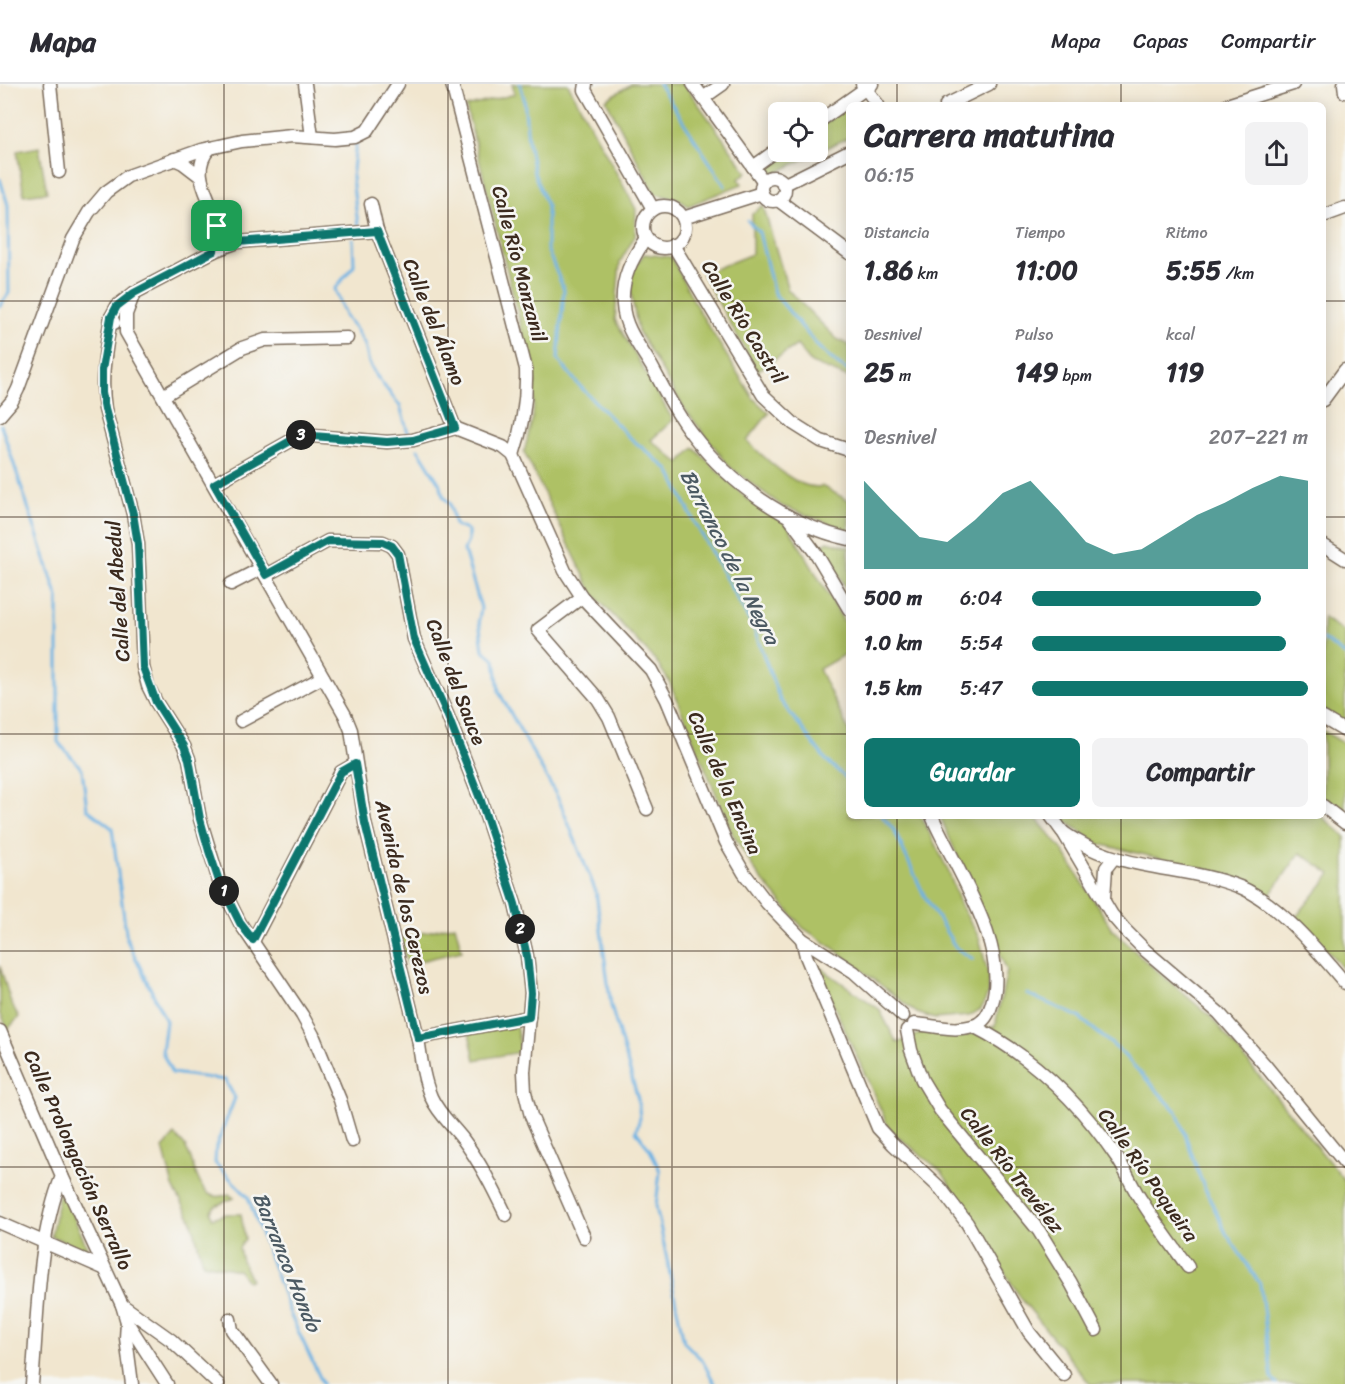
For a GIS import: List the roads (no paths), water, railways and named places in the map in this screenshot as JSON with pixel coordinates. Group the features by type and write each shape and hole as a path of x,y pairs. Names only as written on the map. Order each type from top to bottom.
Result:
{"street":[{"path":"50,84 59,172"},
{"path":"305,84 312,137"},
{"path":"0,415 12,401 18,389 73,239 89,212 106,192 128,176 210,148 242,141 292,136 335,139 355,137 366,131 398,84"},
{"name":"Calle Río Manzanil","path":"452,84 526,369 527,400 519,439 513,454"},
{"path":"693,84 753,166 767,199 778,200 846,252"},
{"path":"703,98 723,84"},
{"path":"951,102 989,84"},
{"path":"1236,102 1293,84"},
{"path":"1344,84 1345,92"},
{"path":"828,114 867,85 876,102"},
{"path":"584,86 653,209"},
{"path":"210,148 205,153 200,176 217,226 214,251"},
{"path":"783,185 846,154"},
{"path":"753,166 768,156"},
{"path":"174,159 200,176"},
{"path":"683,218 763,188 774,178 783,185 784,192 778,200"},
{"name":"Calle del Álamo","path":"371,204 377,231 455,428"},
{"path":"666,206 673,208 683,218 682,236 673,245 655,246 646,238 643,225 648,213 653,209 666,206"},
{"path":"1326,215 1345,208"},
{"path":"217,226 229,238 238,242"},
{"path":"111,317 117,306 134,293 214,251 238,242 377,231"},
{"path":"646,238 633,258 625,277 622,304 624,320 691,433 725,472 760,500 836,536 846,538"},
{"name":"Calle Río Castril","path":"673,245 764,395 794,424 821,441 846,449"},
{"path":"126,332 126,314 134,293"},
{"name":"Avenida de los Cerezos","path":"111,317 117,328 126,332 345,715 351,730 365,823 418,1038 423,1071 432,1098 442,1116 461,1138 489,1181 506,1215"},
{"name":"Calle del Abedul","path":"111,317 102,370 102,393 133,514 138,544 143,667 156,702 184,746 189,759 200,819 219,881 240,923 313,1035 340,1100 352,1141"},
{"path":"163,396 242,348 266,340 347,338"},
{"path":"1326,396 1345,370"},
{"path":"214,484 301,435 387,442 413,440 455,428 503,447 513,454"},
{"name":"Calle de la Encina","path":"513,454 561,563 582,597 651,670 667,700 726,842 744,873 767,903 802,939 854,972 903,1016"},
{"path":"785,513 817,555 846,604"},
{"name":"Calle del Sauce","path":"264,572 328,541 383,542 392,546 398,554 414,639 447,714 481,801 515,904 527,956 531,993 524,1072 525,1092 529,1108 584,1237"},
{"path":"1326,547 1345,560"},
{"path":"231,584 264,572"},
{"path":"582,597 538,630 598,699 609,717 646,809"},
{"path":"241,721 323,677"},
{"path":"1326,720 1345,731"},
{"path":"253,940 341,772 355,764"},
{"path":"1326,808 1345,823"},
{"path":"910,1027 951,1029 979,1023 991,1009 996,993 996,961 987,929 934,819"},
{"path":"1053,819 1112,915 1146,951 1219,1013 1345,1163"},
{"path":"1063,832 1113,859 1184,871 1242,888 1272,908 1315,947 1345,983"},
{"path":"1104,899 1106,868 1113,859"},
{"path":"802,939 806,956 878,1128 942,1190 961,1215 1029,1332 1064,1375"},
{"name":"Calle Río Trevélez","path":"903,1016 900,1025 910,1027 911,1050 922,1080 940,1110 1039,1231 1096,1330"},
{"path":"418,1038 529,1017"},
{"name":"Calle Río Poqueira","path":"979,1023 993,1036 1032,1063 1093,1125 1119,1160 1142,1202 1188,1267"},
{"name":"Calle Prolongación Serrallo","path":"0,1031 62,1176 122,1305 127,1322"},
{"path":"32,1384 44,1243 62,1176"},
{"path":"0,1223 103,1268"},
{"path":"122,1305 171,1340 218,1384"},
{"path":"230,1319 232,1330 271,1384"},
{"path":"127,1322 126,1338 132,1384"},
{"path":"127,1322 167,1384"}],"waterway":[{"name":"Barranco de la Negra","path":"520,84 534,173 547,206 547,249 564,290 558,359 577,383 628,436 669,470 693,519 754,629 780,700 826,760 846,778"},
{"path":"659,84 725,186"},
{"path":"356,143 352,178 358,225"},
{"name":"Barranco Hondo","path":"0,179 8,205 9,293 0,306"},
{"path":"748,221 759,232 774,293 820,349 846,369"},
{"path":"353,240 354,265 335,289 346,318 354,326 365,345 369,363 375,374 400,406 409,436"},
{"name":"Barranco Hondo","path":"1,425 58,598 58,742 82,769 87,809 112,828 127,940 166,1021 162,1052 172,1073 225,1080 235,1098 216,1147 215,1163 248,1197 291,1316 323,1384"},
{"path":"418,449 441,486 443,496 450,504 455,525 468,531 468,541 464,550 481,608 479,620 483,650 495,660 499,692 559,800 596,892 611,1006 638,1099 640,1118 636,1131 650,1150 660,1171 656,1206 684,1342 702,1360 715,1384"},
{"path":"1326,641 1345,655"},
{"name":"Barranco de la Negra","path":"885,819 894,830 924,895 956,948 973,959"},
{"name":"Barranco de la Negra","path":"1027,994 1079,1017 1120,1051 1177,1112 1201,1180 1226,1233 1260,1284 1272,1379 1277,1384"}]}
